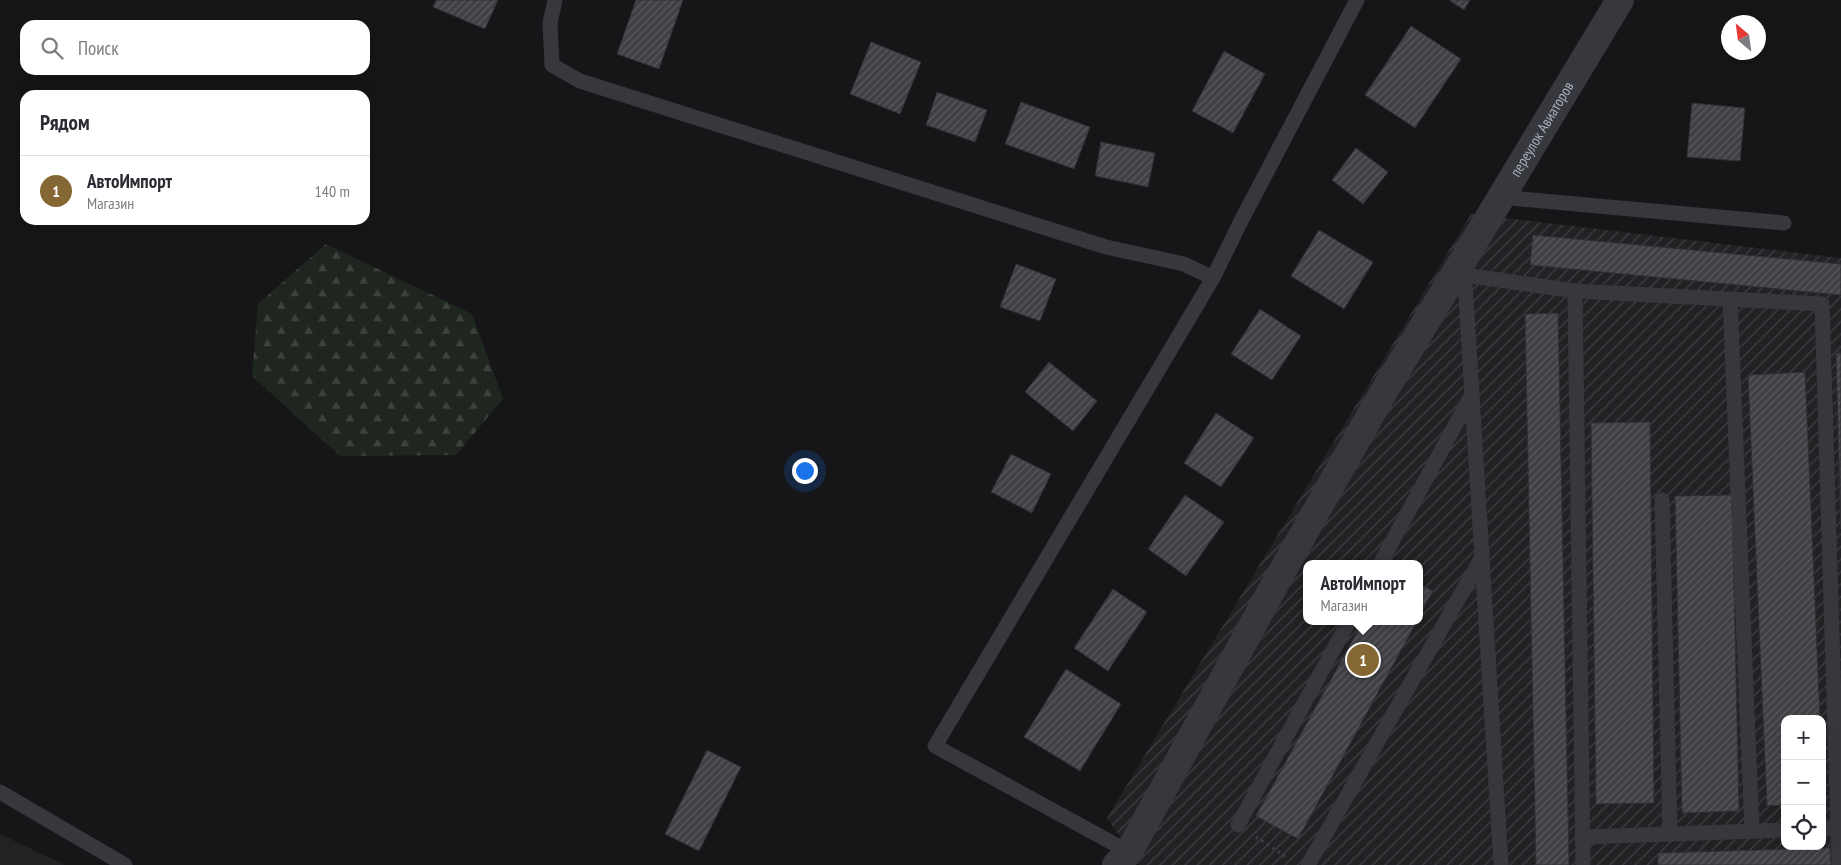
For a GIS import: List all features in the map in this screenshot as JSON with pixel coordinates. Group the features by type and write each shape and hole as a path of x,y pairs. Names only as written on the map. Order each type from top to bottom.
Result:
{"street":[{"name":"переулок Авиаторов","path":"1125,861 1275,584 1359,434 1464,266 1500,197 1620,0"}],"lane":[{"path":"555,0 550,23 552,65 580,81 1106,246 1184,264 1213,278"},
{"path":"1125,861 935,746 1213,278 1240,221 1357,0"},
{"path":"1500,197 1784,223"},
{"path":"1501,865 1464,266 1575,291 1822,304 1839,865"},
{"path":"1575,291 1583,865"},
{"path":"1730,299 1752,831"},
{"path":"1382,560 1472,394"},
{"path":"1662,500 1670,834"},
{"path":"1308,865 1482,557"},
{"path":"1238,825 1347,625"},
{"path":"0,792 125,865"},
{"path":"1826,829 1838,828"},
{"path":"1582,837 1781,830"}],"path":[{"path":"1238,825 1292,860"}],"shaded area":[{"path":"1471,214 1841,258 1841,865 1139,865 1107,818"},
{"path":"0,834 65,865 0,865"}],"green space":[{"path":"326,244 472,314 503,399 456,455 340,456 252,376 258,304"}],"building":[{"path":"436,0 498,0 485,29 433,7"},
{"path":"636,0 683,0 659,69 617,54"},
{"path":"1449,0 1470,0 1464,10"},
{"path":"1411,26 1461,59 1415,128 1365,95"},
{"path":"871,42 921,62 900,114 850,94"},
{"path":"1224,51 1265,74 1233,133 1192,111"},
{"path":"937,92 987,110 975,142 926,125"},
{"path":"1021,102 1090,127 1074,169 1005,144"},
{"path":"1692,103 1745,108 1740,161 1687,157"},
{"path":"1101,142 1155,153 1148,187 1095,176"},
{"path":"1356,148 1388,172 1363,204 1332,180"},
{"path":"1319,230 1373,262 1344,309 1291,276"},
{"path":"1533,235 1841,264 1841,295 1530,265"},
{"path":"1016,264 1056,279 1040,321 1000,307"},
{"path":"1260,309 1301,336 1272,380 1231,354"},
{"path":"1558,313 1569,865 1536,865 1525,314"},
{"path":"1836,353 1841,353 1841,529"},
{"path":"1049,362 1097,401 1073,431 1025,392"},
{"path":"1805,372 1820,715 1781,715 1781,805 1767,806 1748,375"},
{"path":"1216,413 1254,438 1221,487 1184,463"},
{"path":"1650,422 1654,803 1596,804 1591,423"},
{"path":"1011,454 1051,474 1032,513 991,492"},
{"path":"1185,495 1224,522 1186,576 1148,549"},
{"path":"1732,495 1739,811 1682,813 1675,496"},
{"path":"1423,586 1433,591 1423,609"},
{"path":"1113,589 1147,612 1108,671 1074,648"},
{"path":"1361,625 1415,625 1298,839 1256,816"},
{"path":"1066,669 1121,704 1080,771 1024,737"},
{"path":"707,750 741,767 699,851 665,834"},
{"path":"1826,848 1830,848 1831,865 1658,865 1658,853 1826,850"}],"place":[{"name":"АвтоИмпорт","path":"1363,660"}]}
